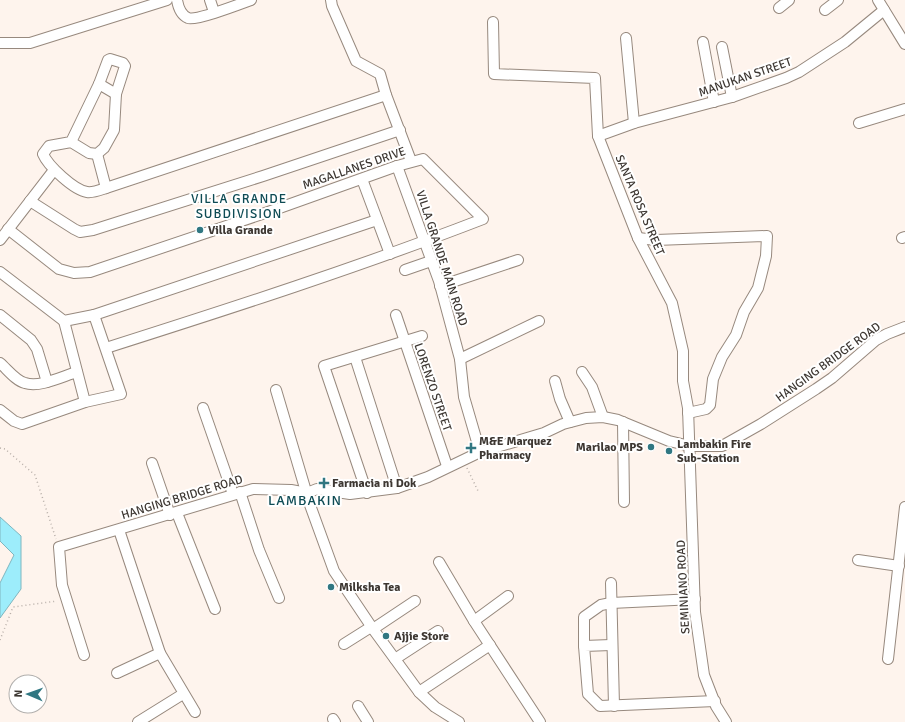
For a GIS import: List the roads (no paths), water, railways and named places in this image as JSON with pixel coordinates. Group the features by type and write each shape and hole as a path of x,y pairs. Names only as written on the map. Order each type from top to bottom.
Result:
{"street":[{"path":"0,43 30,43 167,0"},
{"path":"177,0 178,7 188,18 195,18 251,0"},
{"path":"210,0 214,12"},
{"path":"332,0 332,6 356,61 380,74 386,95 411,161"},
{"path":"779,8 789,0"},
{"path":"825,10 838,0"},
{"path":"878,0 905,44"},
{"name":"MANUKAN STREET","path":"598,136 634,123 732,97 799,72 845,42 884,10"},
{"name":"SANTA ROSA STREET","path":"493,22 494,74 594,78 598,136 638,238 672,304 683,351 683,381 687,397 690,446"},
{"path":"626,38 634,123"},
{"path":"703,42 714,102"},
{"path":"722,47 732,97"},
{"path":"71,142 99,84 108,60 110,59 123,63 124,66 116,94 114,130 104,148 97,154"},
{"path":"99,84 116,94"},
{"path":"97,154 89,152 71,142 49,146 45,149 43,154 54,170 82,190 88,192 106,188 386,95"},
{"path":"859,123 905,110"},
{"path":"30,201 80,232 93,230 263,176 400,130"},
{"path":"97,154 106,188"},
{"name":"MAGALLANES DRIVE","path":"8,229 59,269 74,273 85,273 271,212 411,161 424,159 483,219 424,242"},
{"name":"VILLA GRANDE MAIN ROAD","path":"397,166 440,286 460,359 464,397 480,452"},
{"path":"0,240 54,170"},
{"path":"362,179 390,254"},
{"path":"64,321 94,315 377,220"},
{"path":"638,238 656,240 767,236 766,256 758,288 744,312 736,335 719,364 713,379 710,405 706,410 688,413"},
{"path":"106,348 285,290 424,242"},
{"path":"440,286 518,260"},
{"path":"405,270 431,261"},
{"path":"0,272 64,321 85,402"},
{"path":"0,315 31,340 37,349 47,382"},
{"path":"0,410 14,421 22,424 85,402 121,394 94,315"},
{"name":"LORENZO STREET","path":"396,315 403,340 447,466"},
{"path":"460,359 539,321"},
{"name":"HANGING BRIDGE ROAD","path":"84,655 62,585 59,548 237,493 264,488 307,493 317,489 350,494 397,488 422,480 447,466 480,452 544,433 570,422 586,418 603,417 622,422 669,442 690,446 722,446 735,440 832,378 876,340 905,327"},
{"path":"367,493 324,366 403,340 422,336"},
{"path":"355,357 397,488"},
{"path":"0,363 25,384 47,382 77,372"},
{"path":"582,372 592,386 603,417"},
{"path":"556,380 560,399 570,422"},
{"path":"276,390 307,493 334,571 372,628 419,692 435,707 458,722"},
{"path":"203,408 278,598"},
{"path":"622,422 624,502"},
{"name":"SEMINIANO ROAD","path":"690,446 696,619 704,675 715,702 726,722"},
{"path":"152,463 215,609"},
{"path":"888,659 905,507"},
{"path":"119,530 160,653 195,712"},
{"path":"858,560 899,566"},
{"path":"439,562 474,621 540,722"},
{"path":"611,583 611,645 614,706"},
{"path":"474,621 508,596"},
{"path":"695,599 611,603 601,605 584,617 584,646 588,694 600,706 715,702"},
{"path":"344,644 415,601"},
{"path":"395,659 438,631"},
{"path":"419,692 490,645"},
{"path":"584,646 611,645"},
{"path":"117,673 160,653"},
{"path":"138,722 183,694"},
{"path":"358,706 368,722"}],"water":[{"path":"0,517 21,536 21,589 0,618 0,583 14,555 0,541"}],"place":[{"name":"Villa Grande","path":"200,230"},
{"name":"Marilao MPS","path":"651,447"},
{"name":"M&E Marquez Pharmacy","path":"471,448"},
{"name":"Lambakin Fire Sub-Station","path":"669,451"},
{"name":"Farmacia ni Dok","path":"324,483"},
{"name":"Milksha Tea","path":"331,587"},
{"name":"Ajjie Store","path":"386,636"}],"district":[{"name":"VILLA GRANDE SUBDIVISION","path":"239,206"},
{"name":"LAMBAKIN","path":"305,500"}]}
